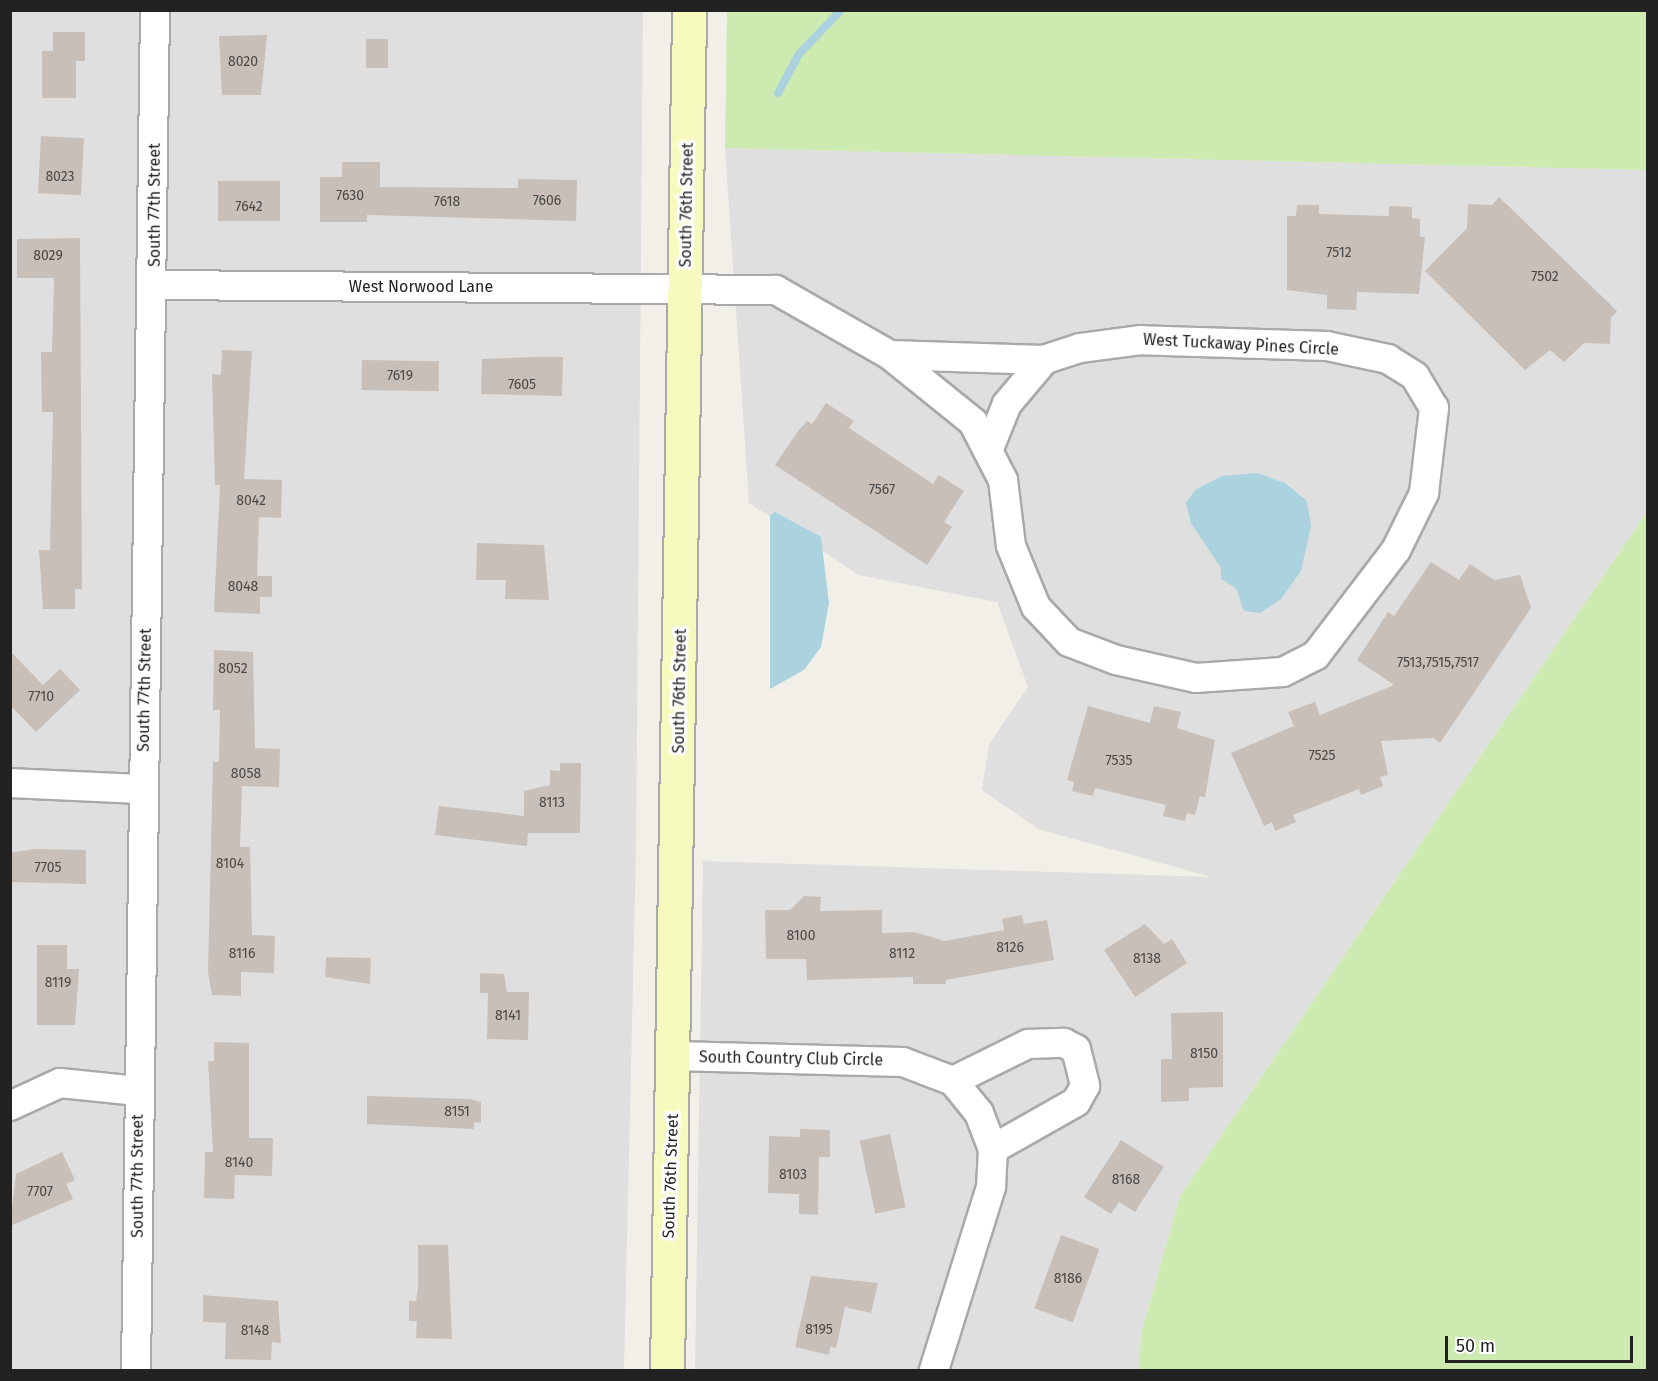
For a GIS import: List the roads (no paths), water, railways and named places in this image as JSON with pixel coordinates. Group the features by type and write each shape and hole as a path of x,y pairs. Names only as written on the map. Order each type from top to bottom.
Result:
{"main road":[{"name":"South 76th Street","path":"667,1371 675,1056 689,10"}],"street":[{"name":"South 77th Street","path":"136,1371 143,789 155,285 155,10"},
{"name":"West Norwood Lane","path":"155,285 686,289"},
{"name":"West Tuckaway Pines Circle","path":"686,289 776,290 890,355 974,422 990,446 1003,480 1011,546 1036,607 1069,642 1116,660 1196,678 1283,672 1316,655 1396,550 1424,494 1434,408 1415,376 1388,359 1327,346 1141,340 1044,360 890,355"},
{"path":"990,446 1007,404 1044,360"},
{"path":"10,783 143,789"},
{"path":"953,1082 1029,1044 1057,1042 1076,1049 1085,1086 1076,1102 993,1149"},
{"name":"South Country Club Circle","path":"675,1056 903,1062 953,1082 979,1113 993,1149 982,1221 934,1371"},
{"path":"10,1106 60,1083 138,1091"}],"water":[{"path":"1258,473 1285,483 1307,501 1311,526 1301,571 1281,599 1260,613 1244,611 1236,588 1221,579 1221,568 1191,523 1186,503 1195,490 1222,476"},
{"path":"775,512 821,537 829,603 821,647 804,670 770,689 770,516"}],"waterway":[{"path":"778,93 799,54 841,10"}]}
